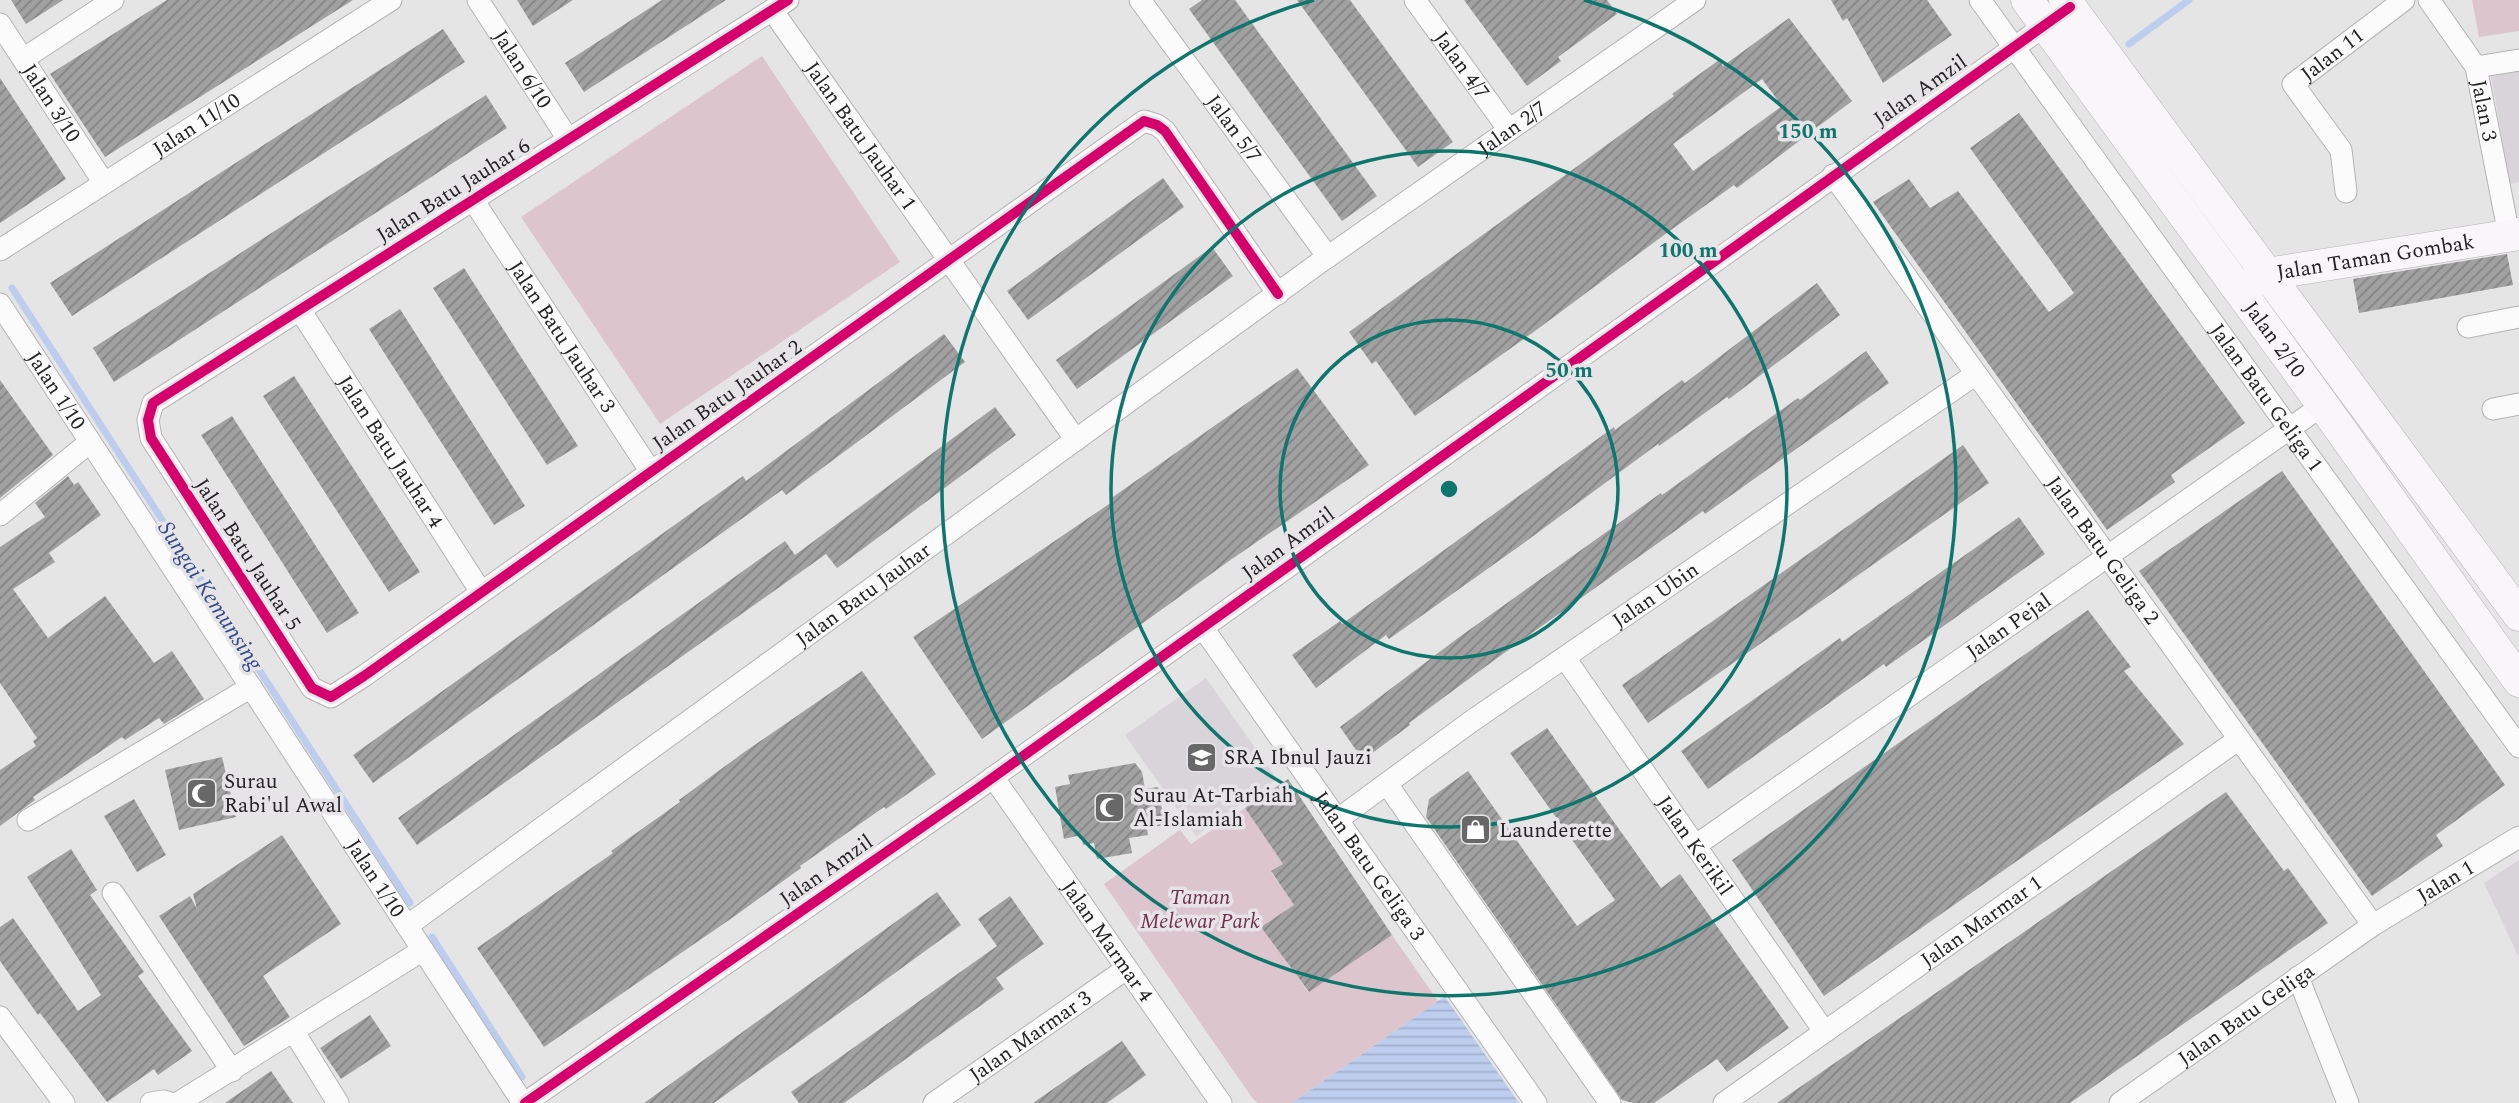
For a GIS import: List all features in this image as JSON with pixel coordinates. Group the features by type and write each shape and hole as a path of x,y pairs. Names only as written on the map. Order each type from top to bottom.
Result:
{"street":[{"path":"23,59 113,0"},
{"name":"Jalan 11/10","path":"0,250 391,0"},
{"name":"Jalan 6/10","path":"478,0 568,139"},
{"name":"Jalan 5/7","path":"1140,0 1324,260"},
{"name":"Jalan 4/7","path":"1415,0 1509,130"},
{"name":"Jalan Batu Geliga 1","path":"1980,0 2519,747"},
{"name":"Jalan 2/10","path":"2028,0 2060,11 2267,274 2519,615"},
{"name":"Jalan 11","path":"2346,192 2340,149 2293,84 2404,0"},
{"name":"Jalan 3","path":"2429,0 2476,67 2510,192 2514,234"},
{"name":"Jalan 2/7","path":"1324,260 1686,3"},
{"name":"Jalan Batu Jauhar 6","path":"148,419 153,403 780,5"},
{"name":"Jalan Batu Jauhar 1","path":"780,5 949,260 1076,440"},
{"name":"Jalan Amzil","path":"524,1103 1203,628 1833,175 2015,48 2060,11"},
{"name":"Jalan 2/10","path":"2060,11 2238,291 2323,405 2519,681"},
{"name":"Jalan 3/10","path":"0,24 104,183"},
{"path":"2476,67 2519,60"},
{"name":"Jalan Batu Jauhar 2","path":"331,698 1144,121 1165,131 1278,294"},
{"name":"Jalan Batu Geliga 2","path":"1833,175 2372,925"},
{"name":"Jalan Batu Jauhar 3","path":"473,200 651,472"},
{"name":"Jalan Taman Gombak","path":"2238,291 2267,274 2514,234"},
{"name":"Jalan Batu Jauhar","path":"407,926 1324,260"},
{"name":"Jalan 1/10","path":"0,304 524,1103"},
{"name":"Jalan Batu Jauhar 4","path":"300,310 481,592"},
{"path":"2468,327 2519,317"},
{"name":"Jalan Ubin","path":"1338,820 1469,723 1976,374"},
{"path":"2493,409 2519,404"},
{"name":"Jalan Pejal","path":"1695,846 2323,405"},
{"name":"Jalan Batu Jauhar 5","path":"148,419 150,438 312,688 331,698"},
{"name":"Jalan 1/10","path":"0,515 90,442"},
{"name":"Jalan Batu Geliga 3","path":"1203,628 1535,1103"},
{"name":"Jalan Kerikil","path":"1565,658 1824,1031"},
{"path":"28,820 251,687"},
{"name":"Jalan Marmar 1","path":"1724,1103 2239,739"},
{"name":"Jalan Marmar 4","path":"993,777 1221,1103"},
{"path":"1387,784 1610,1103"},
{"name":"Jalan 1","path":"2372,925 2519,837"},
{"path":"113,893 232,1071"},
{"name":"Jalan Batu Geliga","path":"2124,1102 2372,925"},
{"path":"151,1103 179,1103 423,950"},
{"name":"Jalan Marmar 3","path":"934,1103 1126,969"},
{"path":"2298,977 2348,1103"},
{"path":"0,1017 64,1103"},
{"path":"294,1032 338,1103"}],"shaded area":[{"path":"2519,71 2519,182 2510,184 2491,76"},
{"name":"SRA Ibnul Jauzi","path":"1206,678 1277,779 1196,836 1125,735"},
{"path":"2519,860 2519,958 2484,883"}],"green space":[{"path":"2472,0 2519,0 2519,31 2479,37"},
{"path":"762,56 900,262 660,424 521,217"},
{"name":"Taman Melewar Park","path":"1245,808 1283,864 1271,872 1294,905 1262,927 1308,992 1392,935 1438,1001 1292,1103 1258,1103 1253,1099 1104,884 1180,830 1191,844"}],"water":[{"path":"1445,997 1519,1103 1292,1103 1438,1001"}],"building":[{"path":"11,0 63,0 26,24"},
{"path":"167,0 353,0 105,157 50,74"},
{"path":"517,0 573,0 533,26"},
{"path":"662,0 726,0 584,92 565,63"},
{"path":"1202,0 1235,0 1377,196 1342,221 1189,9"},
{"path":"1297,0 1350,0 1453,142 1418,167"},
{"path":"1464,0 1607,0 1617,14 1558,57 1561,61 1527,86"},
{"path":"1831,0 1927,0 1952,35 1883,83 1847,18 1843,21"},
{"path":"1789,18 1852,101 1737,188 1734,185 1415,416 1376,361 1372,364 1349,332 1674,96 1672,94 1719,60 1723,66","holes":["1762,79 1782,106 1693,171 1673,144"]},
{"path":"443,29 465,62 72,316 50,283"},
{"path":"0,78 66,179 0,223"},
{"path":"486,95 507,128 114,382 93,348"},
{"path":"2019,113 2245,423 2171,475 2175,482 2107,530 1873,202 1909,179 1930,208 1958,191 2049,312 2074,293 1970,148"},
{"path":"1163,178 1184,207 1028,320 1007,291"},
{"path":"1212,247 1233,276 1077,389 1056,360"},
{"path":"2507,254 2513,285 2359,313 2353,279"},
{"path":"464,268 578,446 547,465 433,288"},
{"path":"1817,283 1840,315 1729,399 1727,397 1659,446 1658,444 1521,545 1389,639 1386,635 1316,688 1292,655 1340,621 1342,624 1614,427 1615,430 1682,380 1685,383"},
{"path":"400,309 525,506 494,525 369,329"},
{"path":"944,334 965,362 786,495 782,490 373,783 353,755 743,476 746,481"},
{"path":"1866,351 1889,383 1500,656 1363,760 1340,727 1458,638 1661,493 1662,495 1798,398 1800,400"},
{"path":"1297,368 1369,465 1229,561 982,739 913,637 1112,502 1110,499"},
{"path":"294,376 420,572 389,592 263,396"},
{"path":"0,380 53,455 0,498"},
{"path":"995,407 1016,435 837,568 826,554 417,845 398,818 785,541 795,555"},
{"path":"232,416 359,613 327,633 201,435"},
{"path":"1963,445 1989,483 1648,723 1622,685"},
{"path":"2282,471 2505,785 2436,835 2443,846 2372,896 2139,571"},
{"path":"68,476 74,485 78,482 101,515 49,553 55,562 13,589 48,638 105,596 154,663 172,651 204,699 164,724 159,718 125,740 122,737 33,797 35,800 0,826 0,770 36,746 33,741 37,738 0,683 0,547 45,517 35,503"},
{"path":"2019,517 2045,554 1708,789 1681,751 1840,638 1842,642"},
{"path":"2088,610 2131,667 2124,671 2184,744 1824,996 1732,860"},
{"path":"862,671 936,774 886,809 884,807 732,918 544,1047 477,948 613,853 611,851 743,753"},
{"path":"1547,728 1661,888 1680,874 1789,1028 1727,1072 1717,1059 1654,1103 1622,1100 1426,817 1429,799 1468,771 1577,926 1615,900 1510,753"},
{"name":"Surau Rabi'ul Awal","path":"222,757 236,817 179,830 165,770"},
{"name":"Surau At-Tarbiah Al-Islamiah","path":"1135,763 1142,772 1145,789 1158,787 1165,825 1147,828 1148,835 1129,838 1132,853 1097,859 1094,843 1083,845 1081,835 1064,839 1055,787 1070,784 1068,775"},
{"path":"1288,779 1392,935 1309,992 1261,927 1294,905 1271,871 1283,864 1245,808"},
{"path":"2226,792 2284,871 2288,868 2328,923 2070,1103 1777,1103"},
{"path":"134,799 166,855 137,872 104,816"},
{"path":"282,835 341,924 263,976 290,1017 244,1046 159,916 190,896 197,909 193,894"},
{"path":"71,849 97,890 90,895 144,972 138,976 192,1051 158,1075 154,1069 107,1102 40,1013 38,1015 0,961 0,927 13,918 78,1011 101,995 27,877"},
{"path":"937,892 961,925 888,978 714,1103 644,1103"},
{"path":"1010,896 1044,944 996,978 1004,989 844,1103 799,1103 791,1092 997,946 978,919"},
{"path":"370,1015 391,1046 341,1079 320,1048"},
{"path":"1122,1041 1146,1075 1107,1103 1033,1103"},
{"path":"271,1071 293,1103 225,1103"}],"waterway":[{"name":"Sungai Kemunsing","path":"2129,44 2189,0"},
{"name":"Sungai Kemunsing","path":"12,288 410,903"},
{"name":"Sungai Kemunsing","path":"432,937 522,1077"}],"cycle path":[{"path":"788,0 153,403 148,420 151,438 312,688 331,697 364,676 1144,121 1165,131 1278,294"},
{"path":"525,1103 977,789 2070,7"}],"place":[{"name":"SRA Ibnul Jauzi","path":"1201,757"},
{"name":"Surau Rabi'ul Awal","path":"201,793"},
{"name":"Surau At-Tarbiah Al-Islamiah","path":"1110,807"},
{"name":"Launderette","path":"1476,830"}]}
